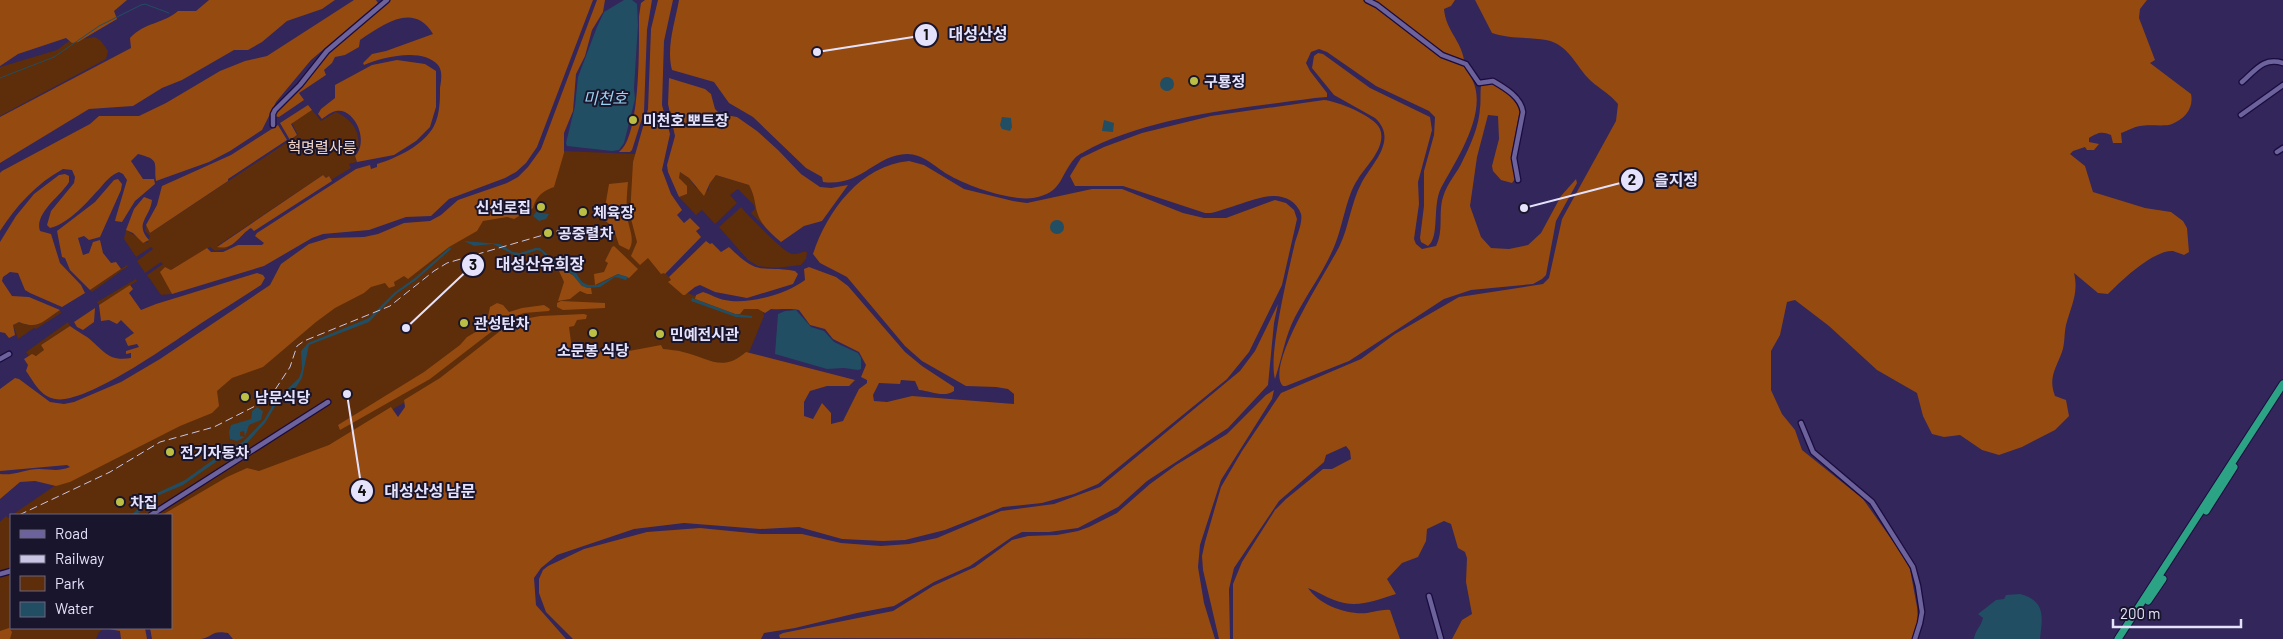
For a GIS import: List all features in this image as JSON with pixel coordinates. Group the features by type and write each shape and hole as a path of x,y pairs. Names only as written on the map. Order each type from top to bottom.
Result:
{"highway":[{"path":"2118,639 2283,384"},
{"path":"2123,639 2283,392"}],"street":[{"path":"273,125 272,114 300,86 327,51 388,0"},
{"path":"1367,0 1377,5 1442,56 1466,64 1479,82 1493,81 1515,96 1523,107 1514,158 1518,180"},
{"path":"2242,82 2264,62 2273,60 2283,63"},
{"path":"2241,115 2283,85"},
{"path":"2277,152 2283,148"},
{"path":"0,360 9,354"},
{"path":"153,514 328,402"},
{"path":"1801,423 1814,452 1872,502 1912,567 1918,586 1922,612 1915,639"},
{"path":"1429,596 1441,639"}],"green space":[{"path":"95,37 101,41 108,51 106,59 0,116 0,67 57,50 69,41"},
{"name":"혁명렬사릉","path":"312,110 321,121 336,112 351,123 357,132 359,144 358,150 354,154 357,162 349,164 351,168 331,180 329,176 326,178 323,175 217,246 220,248 232,244 226,249 215,251 210,247 171,270 165,267 161,272 172,294 161,295 147,275 163,264 161,262 145,273 137,261 153,249 151,247 136,257 124,239 126,230 147,243 150,236 145,231 146,225 150,233 298,135 292,123"},
{"path":"563,151 636,154 651,259 683,291 734,312 744,308 762,307 764,316 748,355 736,362 720,365 441,381 329,447 168,514 13,514 66,478 214,392 231,376 317,318 370,286 483,221 534,201"},
{"path":"680,172 689,178 696,188 708,191 710,183 716,175 749,185 756,197 758,215 767,229 751,213 755,209 754,205 738,189 730,195 737,203 715,224 702,210 696,215 679,197 687,194 679,178"},
{"path":"741,207 788,252 794,254 807,252 806,259 801,265 776,268 758,266 748,260 719,227"},
{"path":"127,265 92,292 90,290"},
{"path":"136,279 137,281 99,305 97,302"},
{"path":"60,310 61,313 18,339 13,325 19,322 36,325"},
{"path":"68,322 70,326 41,345 44,350 42,353 29,356 26,352"},
{"path":"6,516 8,518 10,517 10,629 104,629 99,632 96,639 0,639 0,522"}],"shaded area":[{"path":"0,0 127,0 114,11 117,19 78,42 72,43 66,38 18,54 0,66"},
{"path":"209,0 335,0 322,9 287,21 262,42 248,50 234,50 182,80 162,88 133,106 89,109 0,163 0,117 131,48 130,38 142,29 178,11 196,11"},
{"path":"354,0 376,0 378,3 311,60 276,102 262,130 209,162 156,181 155,163 151,158 138,154 131,161 143,179 154,179 155,184 135,201 122,222 115,221 127,180 119,172 109,178 71,217 50,228 47,225 51,211 74,183 75,177 72,170 63,169 36,188 13,213 0,231 0,173 2,171 90,124 99,116 139,116 166,103 220,71 245,61 267,56"},
{"path":"390,0 593,0 537,147 526,163 516,172 505,178 449,199 431,216 406,217 369,230 323,234 312,238 264,266 172,294 160,272 165,267 171,270 207,248 211,252 223,252 238,245 262,245 264,243 255,236 257,233 356,169 370,165 371,169 377,167 377,164 417,145 430,133 436,121 439,107 441,70 438,65 423,56 413,55 381,59 364,65 363,63 372,54 386,51 433,34 425,24 417,19 408,18 398,19 379,28 360,40 359,47 345,55 335,57 332,63 324,70 326,75 299,93 304,100 279,117 274,116 327,54"},
{"path":"597,0 605,0 603,12 592,30 585,56 576,74 573,111 564,133 564,153 554,187 540,195 533,208 514,219 507,217 483,221 477,231 449,247 408,279 404,276 394,282 395,286 389,288 385,283 371,287 364,293 335,308 263,367 232,378 217,391 219,406 212,413 180,426 70,482 56,486 35,481 20,482 0,499 0,474 34,469 58,470 70,467 67,465 0,471 0,389 15,378 50,402 64,404 74,402 121,382 160,359 270,285 281,264 309,244 329,238 364,237 378,234 404,223 430,221 441,215 458,200 507,183 518,177 541,149"},
{"path":"645,0 652,0 647,30 644,112 632,150 630,152 619,152 626,143 635,109 639,16 641,3"},
{"path":"658,0 673,0 664,41 662,105 670,134 662,170 671,194 682,210 677,215 684,223 690,218 700,228 696,231 701,237 665,274 661,274 648,258 640,265 631,256 637,242 630,215 633,162 648,109 651,29"},
{"path":"679,0 1363,0 1424,46 1444,58 1465,67 1469,72 1476,92 1474,121 1462,150 1438,195 1434,236 1428,246 1421,242 1420,238 1424,206 1424,171 1434,135 1435,117 1429,111 1376,86 1327,52 1319,49 1311,52 1306,63 1327,93 1327,97 1206,113 1136,130 1113,138 1078,155 1055,188 1043,196 1024,198 989,192 955,179 923,158 907,154 885,160 848,180 823,182 822,177 806,168 753,117 729,103 714,82 672,70 670,53 673,26"},
{"path":"1371,0 1455,0 1451,6 1444,9 1445,17 1460,47 1464,60 1427,42"},
{"path":"1475,0 2147,0 2140,9 2139,18 2155,60 2150,63 2191,94 2192,99 2188,112 2172,124 2140,126 2121,133 2122,143 2113,143 2111,135 2105,133 2097,134 2089,138 2089,142 2099,144 2094,150 2087,150 2085,147 2070,154 2085,166 2093,192 2145,208 2171,212 2183,221 2187,228 2189,252 2184,255 2173,251 2156,255 2138,267 2108,294 2098,293 2074,273 2075,293 2066,325 2063,349 2052,384 2055,396 2066,400 2069,416 2055,430 2022,447 1999,455 1982,450 1960,435 1944,437 1932,434 1923,416 1917,393 1877,370 1829,326 1795,300 1787,302 1780,335 1771,351 1771,390 1782,414 1795,430 1802,450 1863,499 1902,554 1910,569 1917,607 1918,620 1912,639 1452,639 1462,620 1472,614 1466,582 1467,558 1465,552 1458,548 1451,524 1444,521 1427,529 1426,541 1418,557 1402,563 1387,579 1396,594 1365,603 1350,604 1331,599 1308,588 1319,599 1334,608 1359,613 1390,610 1400,639 1233,639 1233,584 1242,562 1275,510 1286,499 1323,469 1332,469 1351,459 1350,451 1346,446 1326,455 1324,462 1279,501 1234,568 1229,589 1230,639 1219,639 1203,570 1202,556 1205,542 1221,487 1242,451 1281,393 1361,359 1395,334 1459,297 1543,284 1549,278 1562,219 1616,121 1618,104 1585,75 1567,51 1561,46 1546,40 1492,33"},
{"path":"1318,53 1323,54 1370,88 1430,117 1432,130 1418,182 1419,204 1414,239 1416,244 1422,249 1436,246 1443,197 1469,148 1478,121 1481,85 1493,85 1504,90 1514,99 1520,110 1511,157 1515,179 1512,183 1501,180 1493,171 1492,166 1499,139 1498,116 1488,115 1477,157 1470,206 1481,237 1491,248 1509,249 1528,245 1541,233 1561,196 1576,179 1577,183 1556,221 1546,275 1542,279 1533,284 1471,290 1444,299 1349,361 1283,386 1279,375 1282,359 1290,338 1300,316 1340,245 1361,184 1381,152 1384,143 1382,126 1375,118 1334,95 1312,68 1314,56"},
{"path":"397,60 425,64 436,71 436,107 430,127 416,141 394,155 357,162 355,156 361,142 358,126 354,120 343,111 336,111 322,119 318,114 321,109 335,98 335,85 372,65"},
{"path":"669,78 705,89 711,94 715,109 720,114 737,117 757,131 801,174 820,187 831,188 848,185 822,221 804,226 781,242 762,223 749,185 716,175 704,196 689,178 680,172 679,178 687,186 687,194 679,197 668,172 667,165 675,136 668,104"},
{"path":"1324,100 1346,106 1371,119 1380,129 1381,143 1375,156 1354,186 1334,247 1292,324 1275,379 1274,352 1276,334 1301,222 1301,214 1294,203 1283,197 1274,196 1205,213 1123,186 1075,186 1070,176 1081,158 1142,133 1211,116"},
{"path":"308,105 312,110 291,124 297,135 290,140 280,123"},
{"path":"278,125 287,140 150,233 146,225 157,205 162,186 231,155"},
{"path":"909,161 924,165 964,189 1027,203 1092,189 1122,189 1183,213 1204,218 1226,218 1275,200 1286,203 1294,210 1297,219 1282,285 1249,352 1227,379 1098,484 1074,494 1042,503 1003,507 945,530 905,540 842,539 799,527 760,529 684,523 634,529 557,555 541,568 534,578 536,605 566,639 233,639 228,633 222,632 201,639 152,639 150,629 172,629 172,514 164,514 227,477 247,468 259,471 329,445 391,407 398,417 405,407 404,400 440,378 513,321 540,316 584,314 587,315 586,319 577,320 574,326 569,327 571,342 598,350 612,350 617,344 627,344 629,351 661,345 663,349 681,351 722,363 730,362 746,352 855,380 849,386 827,386 810,391 804,402 804,416 813,419 822,403 831,413 831,424 843,421 859,389 867,383 867,380 861,377 866,365 859,352 833,339 825,329 810,325 799,310 771,309 765,313 758,309 744,309 740,314 735,314 695,299 696,295 703,292 734,301 756,300 778,294 805,280 804,269 809,267 836,277 848,286 905,352 922,366 954,387 954,391 941,394 919,390 915,381 901,380 900,384 879,383 873,395 874,401 887,402 912,396 1014,404 1014,394 1008,389 966,386 922,361 905,346 847,277 820,263 813,254 827,222 848,193 876,171 892,164"},
{"path":"65,174 69,176 69,182 44,211 39,224 40,231 51,234 60,263 81,285 85,293 62,307 25,290 18,273 10,272 3,277 2,281 12,296 29,297 60,310 36,325 19,322 13,325 15,335 9,338 5,333 0,332 0,242 16,216 34,194 59,175"},
{"path":"323,175 326,178 329,176 332,181 254,231 251,228 228,247 217,247"},
{"path":"118,179 122,184 121,190 100,237 89,240 84,236 78,238 83,255 89,253 93,242 100,240 103,253 111,263 116,262 121,269 90,290 70,270 65,258 62,257 57,231 95,202 114,180"},
{"path":"628,182 627,211 632,242 629,250 619,245 613,227 603,219 609,184"},
{"path":"144,197 152,200 143,225 149,240 143,243 133,233 126,230 134,209"},
{"path":"706,241 710,244 712,243 721,252 729,247 747,263 754,266 795,271 798,274 793,284 747,298 715,292 700,285 683,295 668,282 671,280 669,277"},
{"path":"614,246 638,269 629,278 618,274 595,285 594,274 604,272 608,263 605,261"},
{"path":"560,267 574,276 582,286 591,288 592,294 580,291 570,299 558,301 564,282 559,271"},
{"path":"257,273 265,278 261,285 129,370 87,392 69,398 55,399 45,395 26,371 28,365 24,359 32,354 36,356 44,350 41,345 70,326 111,357 131,358 131,353 126,354 126,351 139,347 137,344 128,346 125,339 134,333 121,320 117,324 109,320 101,321 99,305 130,285 133,289 129,293 141,310"},
{"path":"561,301 605,303 605,308 563,310 557,307 557,303"},
{"path":"497,303 503,305 509,312 544,305 550,309 549,311 524,313 508,319 430,379 340,430 338,425 424,372 460,345 467,337 486,326 490,307"},
{"path":"1278,304 1274,323 1268,385 1228,428 1147,481 1118,507 1078,528 1049,532 1022,532 970,566 934,582 894,606 764,633 761,639 573,639 546,612 539,593 539,579 543,570 548,566 584,549 647,532 700,528 761,534 802,534 841,543 881,546 909,544 937,538 1001,511 1054,504 1100,487 1240,371 1255,351"},
{"path":"95,308 94,322 83,330 77,327 74,322"},
{"path":"1274,390 1272,399 1221,480 1200,545 1198,567 1204,603 1215,639 780,638 779,635 783,633 893,611 933,586 975,567 1012,540 1028,536 1057,535 1078,531 1117,513 1150,484 1176,465 1227,434 1266,395"},
{"path":"9,628 12,632 10,639 0,639 0,631"},
{"path":"109,629 145,629 147,639 121,639 120,631"}],"water":[{"name":"미천호","path":"624,0 632,0 637,4 638,25 635,99 624,143 619,150 612,151 567,146 566,143 575,106 578,77 597,27 604,12"},
{"path":"1164,77 1170,77 1174,84 1170,91 1164,91 1160,87 1160,81"},
{"path":"1002,117 1011,118 1012,127 1010,131 1002,129 1000,125"},
{"path":"1104,120 1114,123 1113,132 1102,131"},
{"path":"536,212 549,214 546,219 539,221 533,216"},
{"path":"1054,220 1060,220 1064,227 1060,234 1054,234 1050,230 1050,224"},
{"path":"464,241 500,244 513,252 520,253 540,248 556,262 576,273 582,282 588,285 597,285 618,274 628,277 626,280 615,277 600,287 587,288 581,285 572,274 550,261 541,251 537,250 518,257 493,244 474,246"},
{"path":"450,247 451,249 416,280 396,294 369,322 309,345 302,378 297,386 277,403 265,423 245,445 223,457 183,485 157,496 137,514 132,514 155,494 185,480 231,447 243,442 264,420 275,401 299,378 302,369 301,351 308,343 369,318 395,292 415,278"},
{"path":"692,298 735,314 752,316 752,318 736,317 691,301"},
{"path":"796,310 811,327 824,331 834,342 858,353 861,358 861,369 827,369 775,354 778,314"},
{"path":"257,407 263,411 261,420 249,425 245,437 237,441 230,439 231,425 251,419 252,411","holes":["244,431 245,437 240,436 240,432"]},
{"path":"2020,594 2029,597 2039,606 2042,618 2040,639 1974,639 1983,618 1978,614 1996,600 2004,599 2006,595"}],"waterway":[{"path":"0,78 54,57 99,26 141,5 145,4 169,13"}],"railway":[{"path":"21,514 110,472 160,442 214,427 269,399 290,367 297,346 304,341 390,306 447,263 564,229"}],"place":[{"name":"대성산성","path":"817,52"},
{"name":"구룡정","path":"1194,81"},
{"name":"미천호 뽀트장","path":"633,120"},
{"name":"신선로집","path":"541,207"},
{"name":"을지정","path":"1524,208"},
{"name":"체육장","path":"583,212"},
{"name":"공중렬차","path":"548,233"},
{"name":"관성탄차","path":"464,323"},
{"name":"대성산유희장","path":"406,328"},
{"name":"소문봉 식당","path":"593,333"},
{"name":"민예전시관","path":"660,334"},
{"name":"대성산성 남문","path":"347,394"},
{"name":"남문식당","path":"245,397"},
{"name":"전기자동차","path":"170,452"},
{"name":"차집","path":"120,502"}]}
